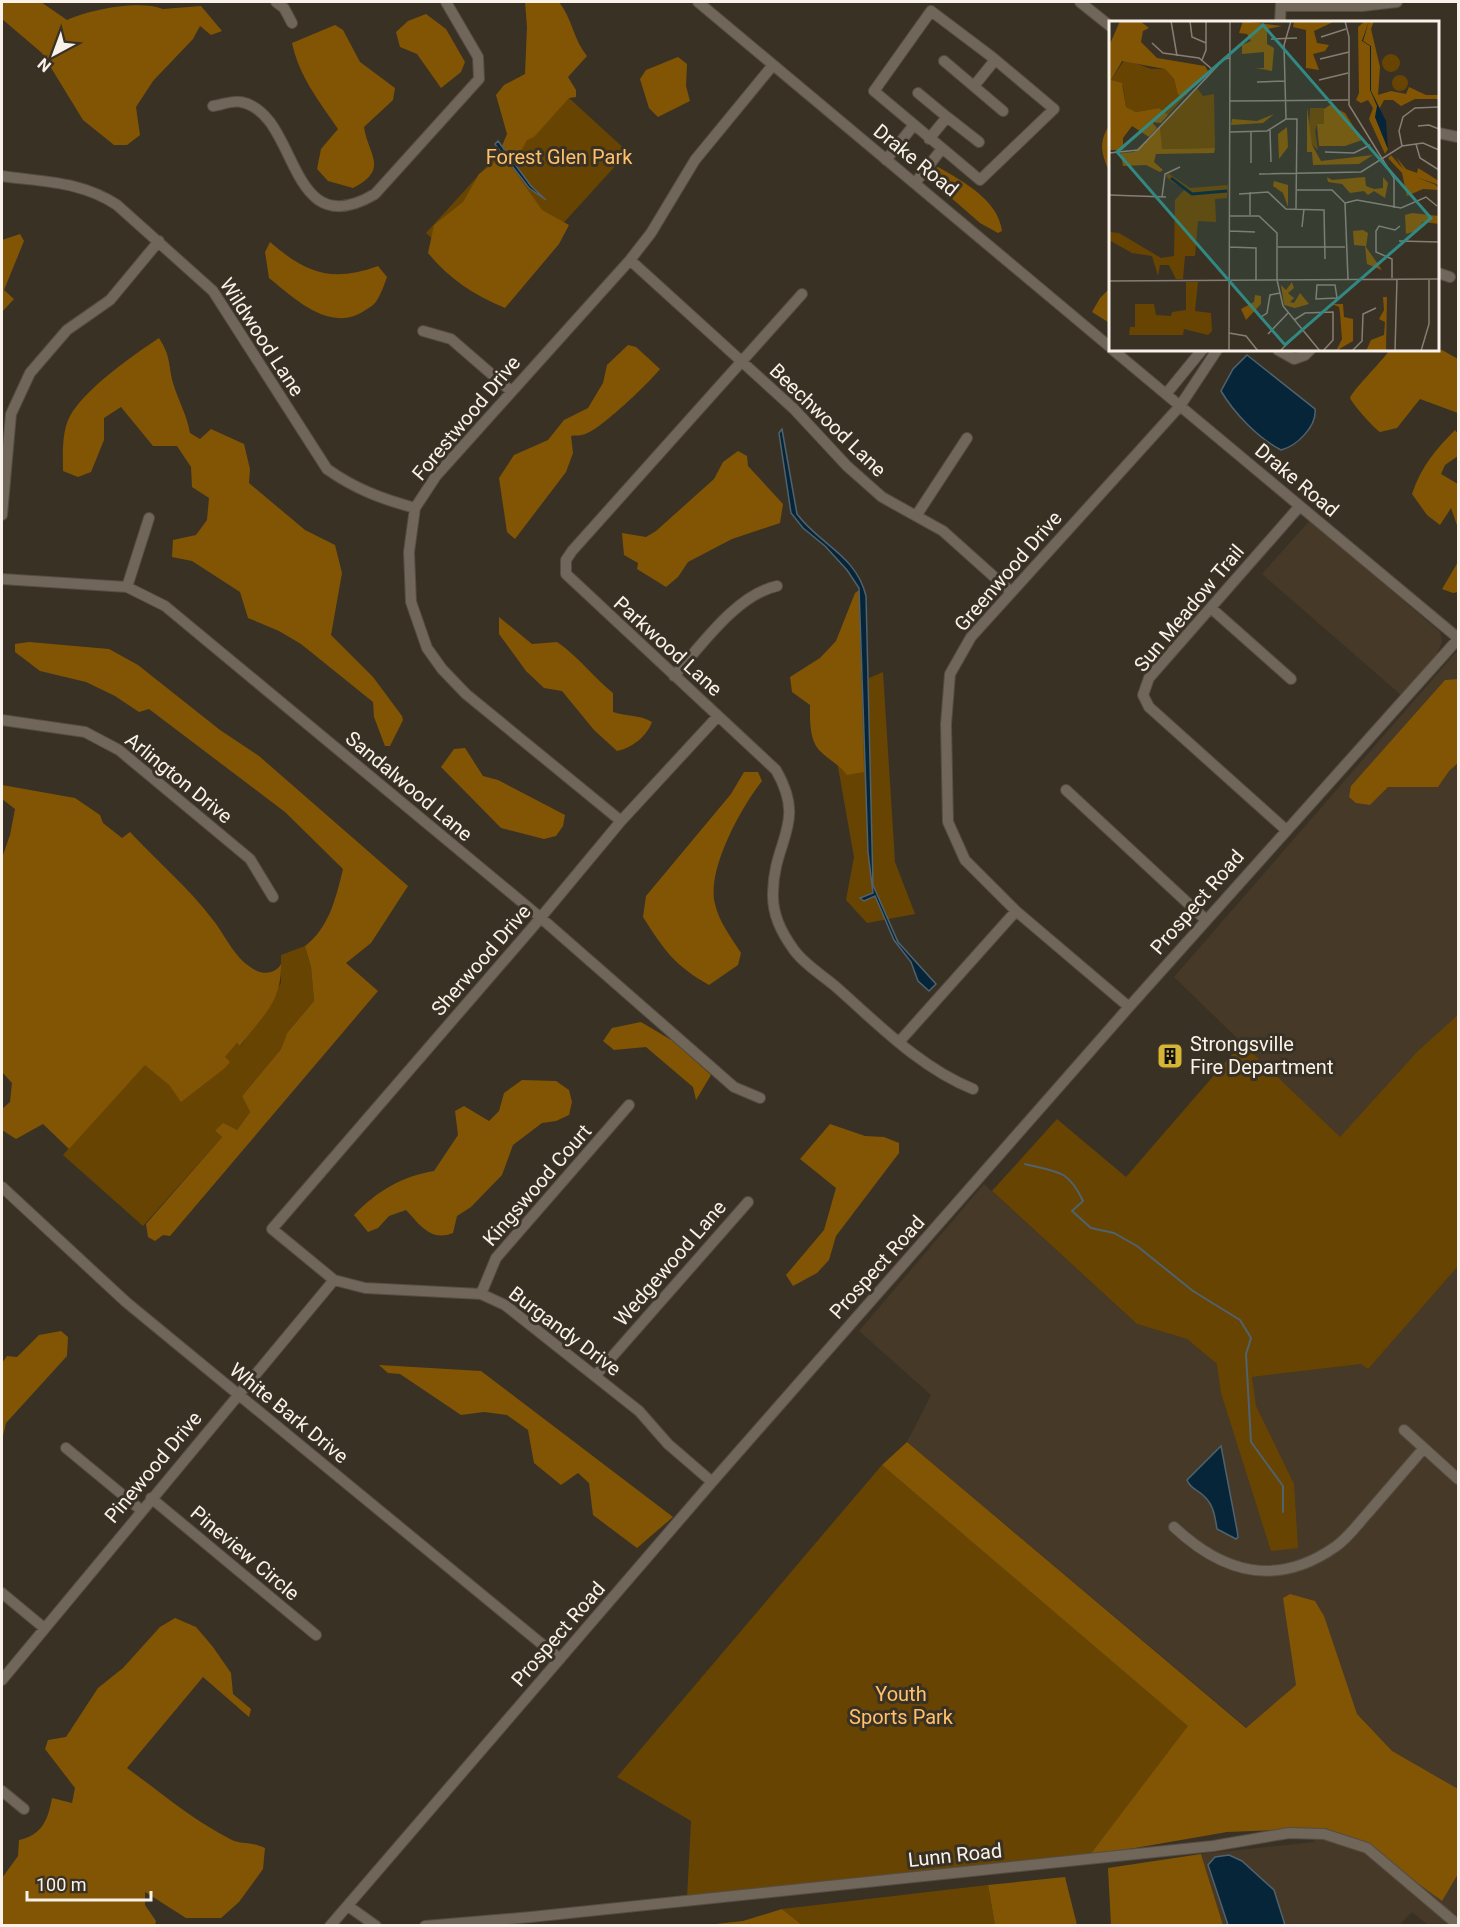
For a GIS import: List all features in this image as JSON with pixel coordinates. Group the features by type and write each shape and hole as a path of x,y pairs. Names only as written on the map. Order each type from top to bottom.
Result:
{"street":[{"path":"276,2 284,8 292,23"},
{"path":"213,106 240,101 261,110 275,127 293,169 310,191 332,207 357,205 375,194 479,79 478,57 446,2"},
{"name":"Drake Road","path":"698,2 1109,345"},
{"path":"1080,2 1109,25"},
{"path":"1280,21 1281,4 1362,6 1397,2"},
{"path":"931,11 995,60 1054,109 980,180 941,150 874,91 931,11"},
{"path":"974,86 995,60"},
{"path":"944,61 1003,111"},
{"name":"Forestwood Drive","path":"621,821 466,694 442,669 427,648 411,602 409,552 415,508 436,476 510,391 630,261 651,232 695,160 772,65"},
{"path":"918,93 979,142"},
{"path":"929,139 947,117"},
{"path":"886,160 914,126"},
{"path":"1439,133 1458,137"},
{"path":"915,183 941,150"},
{"name":"Wildwood Lane","path":"2,176 55,181 100,193 159,241 213,291 327,469 348,484 378,498 415,508"},
{"path":"2,514 11,414 30,373 67,330 110,300 159,241"},
{"name":"Beechwood Lane","path":"630,261 794,409 847,466 882,497 943,531 1011,592"},
{"path":"1439,274 1450,278"},
{"name":"Parkwood Lane","path":"802,294 566,560 566,574 574,584 776,770 787,789 791,816 774,871 774,910 780,927 796,953 899,1042 948,1079 973,1089"},
{"path":"423,332 451,339 510,391"},
{"name":"Drake Road","path":"1116,351 1458,639"},
{"path":"1166,394 1201,351"},
{"name":"Greenwood Drive","path":"1129,1007 1016,911 965,860 948,822 946,724 950,674 971,637 1180,406 1216,351"},
{"path":"1280,351 1294,359 1305,356 1309,351"},
{"path":"916,516 967,438"},
{"name":"Sun Meadow Trail","path":"1286,829 1149,707 1143,695 1149,678 1299,507"},
{"path":"128,587 148,518"},
{"name":"Sandalwood Lane","path":"2,579 128,587 165,606 541,918 734,1087 760,1098"},
{"path":"674,676 728,615 766,588 777,586"},
{"path":"1211,608 1291,679"},
{"name":"Prospect Road","path":"330,1926 712,1482 1286,829 1458,639"},
{"name":"Sherwood Drive","path":"272,1229 541,918 621,821 718,716"},
{"name":"Arlington Drive","path":"2,720 85,732 119,750 250,859 273,897"},
{"path":"1066,790 1206,920"},
{"path":"899,1042 1016,911"},
{"name":"Kingswood Court","path":"481,1294 496,1258 629,1105"},
{"name":"White Bark Drive","path":"2,1187 126,1302 560,1659"},
{"name":"Wedgewood Lane","path":"596,1375 748,1202"},
{"name":"Burgandy Drive","path":"272,1229 334,1280 365,1288 481,1294 505,1305 529,1321 639,1411 668,1444 712,1482"},
{"name":"Pinewood Drive","path":"2,1680 43,1627 334,1280"},
{"path":"1404,1430 1458,1479"},
{"path":"66,1448 141,1510"},
{"path":"1174,1527 1199,1549 1234,1567 1260,1571 1296,1566 1316,1558 1342,1542 1424,1448"},
{"name":"Pineview Circle","path":"151,1498 316,1635"},
{"path":"2,1593 43,1627"},
{"path":"2,1791 24,1809"},
{"name":"Lunn Road","path":"425,1926 503,1922 1213,1846 1289,1833 1324,1834 1367,1848 1458,1925"},
{"path":"348,1906 376,1926"}],"shaded area":[{"path":"2,2 41,2 67,20 89,12 115,7 141,5 163,9 201,6 222,31 211,35 200,26 193,39 153,81 136,107 140,135 127,145 114,145 83,120 42,53 2,19"},
{"path":"525,2 559,2 587,56 568,77 576,90 576,97 569,98 534,137 527,140 515,163 502,146 507,134 496,95 504,85 525,74 527,27"},
{"path":"426,14 446,29 465,62 461,72 441,88 417,54 400,47 396,32 408,21"},
{"path":"335,25 343,30 360,62 395,88 393,100 364,127 374,168 364,181 353,188 328,181 317,169 321,149 338,129 299,66 292,43"},
{"path":"678,57 687,64 686,86 690,101 658,117 649,108 640,79 646,70"},
{"path":"1109,126 1109,170 1102,148"},
{"path":"499,159 507,160 542,210 569,225 559,244 505,308 463,285 445,271 428,253 434,225 463,202 479,174"},
{"path":"938,167 969,186 987,201 999,220 1002,231 998,233 980,223 932,181 932,170"},
{"path":"20,234 24,241 4,290 14,299 2,312 2,240"},
{"path":"270,242 295,261 320,272 346,274 378,266 387,277 377,300 364,311 351,317 326,316 313,311 269,278 265,252"},
{"path":"1109,289 1108,322 1092,312 1100,298"},
{"path":"159,338 167,355 173,383 190,433 200,439 211,429 244,444 250,469 249,483 305,530 335,545 342,573 331,635 373,677 402,716 403,720 390,746 385,746 374,717 373,702 301,644 279,631 248,618 240,592 192,561 172,557 173,540 196,535 207,520 209,498 192,487 191,467 177,446 153,446 121,407 104,418 104,440 91,472 78,477 63,471 66,425 73,411 101,381"},
{"path":"628,345 636,347 660,369 602,424 585,434 571,436 573,453 566,472 515,539 507,532 499,478 514,455 548,440 564,420 588,408 603,383 607,365"},
{"path":"1442,350 1458,359 1458,413 1420,399 1397,428 1380,432 1359,411 1350,398 1389,351"},
{"path":"1455,430 1458,434 1458,456 1445,465 1441,474 1458,484 1458,528 1451,508 1440,525 1427,515 1412,494 1429,459"},
{"path":"738,451 747,456 748,466 783,504 780,523 732,539 688,562 678,577 666,587 637,569 638,563 624,555 622,533 646,537 656,531 714,479 723,462"},
{"path":"1310,520 1440,632 1442,642 1434,660 1401,695 1262,574"},
{"path":"1458,562 1458,592 1453,593 1442,589"},
{"path":"859,590 864,772 847,775 822,753 813,740 810,705 792,692 790,677 820,658 836,641 855,593"},
{"path":"499,617 532,644 557,642 565,648 613,693 613,712 652,722 643,737 617,751 594,730 562,691 544,688 526,671 499,634"},
{"path":"29,642 109,649 138,665 220,730 259,756 408,886 371,943 346,963 378,991 170,1236 163,1235 155,1241 148,1237 146,1224 222,1137 215,1131 223,1123 237,1130 250,1112 242,1096 281,1049 287,1033 314,1001 311,967 305,946 326,921 343,869 285,812 149,709 139,712 115,696 86,682 40,671 15,652 15,644"},
{"path":"1458,650 1458,1925 1428,1925 1412,1912 1399,1925 1223,1925 1201,1854 1314,1842 1316,1826 1296,1686 1247,1728 907,1442 931,1395 859,1331 984,1184 1137,1324 1187,1339 1227,1372 1255,1405 1252,1377 1360,1364 1339,1137 1174,977"},
{"path":"1458,679 1458,763 1438,787 1388,787 1370,805 1356,803 1349,797 1351,786 1445,680"},
{"path":"465,748 483,776 498,780 565,815 563,826 556,836 544,839 501,828 441,767 454,749"},
{"path":"744,772 758,772 762,781 745,806 728,839 716,874 714,890 719,917 741,953 738,965 709,985 687,971 657,939 643,917 646,896 731,794"},
{"path":"2,785 75,798 100,815 103,823 122,838 130,832 194,897 243,961 264,973 274,971 281,964 278,989 269,1009 240,1046 237,1043 225,1057 230,1062 225,1068 181,1102 170,1086 145,1065 69,1149 43,1124 16,1139 2,1130 2,1109 10,1102 12,1083 2,1072 2,858 10,835 15,809 2,799"},
{"path":"641,1022 673,1041 711,1075 696,1100 693,1087 646,1047 614,1050 603,1041 612,1028"},
{"path":"522,1080 556,1081 569,1090 572,1102 569,1115 556,1121 542,1123 513,1145 502,1175 471,1207 457,1216 453,1233 432,1234 406,1210 389,1216 378,1228 368,1232 354,1215 390,1186 422,1173 434,1171 458,1135 455,1111 464,1106 489,1121 499,1111 504,1093"},
{"path":"830,1124 865,1136 884,1137 899,1143 899,1153 836,1236 829,1260 817,1273 793,1286 786,1275 824,1230 836,1188 800,1159"},
{"path":"61,1331 68,1337 67,1356 6,1423 2,1440 2,1363 7,1356 17,1357 39,1335"},
{"path":"379,1365 481,1371 673,1517 637,1548 593,1515 589,1483 578,1473 561,1485 534,1463 528,1430 507,1415 484,1412 461,1415 400,1374 388,1373"},
{"path":"907,1442 1246,1728 1296,1685 1283,1598 1290,1594 1315,1601 1324,1616 1357,1714 1392,1751 1458,1789 1458,1874 1442,1901 1364,1844 1325,1828 1227,1832 1089,1856 1188,1726 882,1465"},
{"path":"175,1618 196,1627 213,1647 231,1673 233,1694 251,1709 249,1717 203,1677 127,1768 190,1815 216,1831 234,1841 265,1848 263,1869 239,1902 221,1918 186,1918 145,1892 145,1905 156,1921 155,1925 2,1925 2,1878 18,1856 19,1840 27,1838 43,1825 52,1798 72,1803 75,1788 45,1749 48,1740 66,1737 98,1688 123,1668 160,1627"},
{"path":"1201,1854 1223,1925 1111,1925 1108,1868"},
{"path":"1065,1877 1077,1925 995,1925 988,1885"},
{"path":"782,1909 802,1925 707,1925 743,1921"}],"green space":[{"name":"Forest Glen Park","path":"558,88 628,152 496,297 426,233"},
{"path":"883,672 895,862 915,914 867,923 846,900 854,857 835,750 853,685"},
{"path":"305,946 311,967 314,1001 287,1033 281,1049 242,1096 250,1112 237,1130 215,1131 222,1137 143,1226 63,1155 145,1064 170,1086 214,1074 225,1068 224,1058 237,1043 241,1046 281,983 281,955"},
{"path":"1458,1015 1458,1266 1368,1369 1361,1364 1252,1377 1256,1406 1294,1484 1298,1548 1271,1551 1221,1393 1217,1364 1187,1339 1137,1324 992,1191 1057,1119 1126,1177 1242,1043 1340,1137 1418,1051"},
{"name":"Youth Sports Park","path":"882,1465 1189,1726 1089,1856 687,1898 691,1821 617,1777"},
{"path":"988,1885 995,1925 802,1925 782,1909"}],"water":[{"path":"498,141 531,186 546,200 529,188 495,144"},
{"path":"1247,355 1315,409 1313,422 1305,434 1287,448 1281,450 1255,432 1221,391 1233,369"},
{"path":"782,429 797,514 806,525 846,560 861,582 866,596 873,885 898,942 936,984 929,991 918,981 911,962 894,940 875,896 864,901 860,898 873,893 868,852 859,588 847,570 825,546 803,528 791,513 779,433"},
{"path":"1221,1446 1237,1530 1236,1539 1217,1529 1214,1512 1208,1500 1187,1480"},
{"path":"1229,1855 1242,1861 1274,1890 1285,1925 1228,1925 1208,1865 1215,1857"}],"waterway":[{"path":"1025,1164 1066,1177 1083,1201 1072,1211 1091,1228 1114,1233 1137,1246 1193,1291 1240,1320 1251,1338 1246,1354 1251,1442 1283,1486 1283,1512"}],"place":[{"name":"Strongsville Fire Department","path":"1170,1056"}]}
